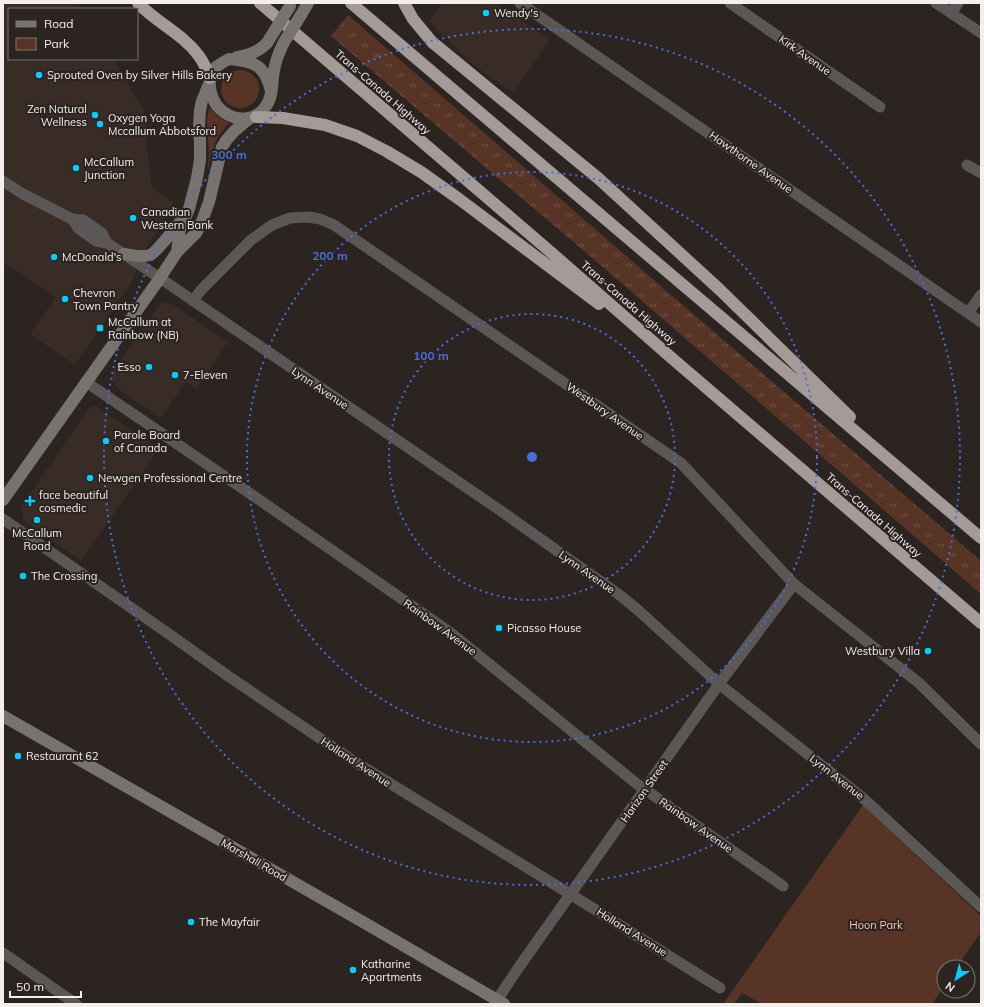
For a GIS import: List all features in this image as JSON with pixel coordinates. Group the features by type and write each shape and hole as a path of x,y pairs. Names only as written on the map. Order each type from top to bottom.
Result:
{"highway":[{"path":"138,3 181,37 192,48 202,60 206,68 209,81"},
{"name":"Trans-Canada Highway","path":"260,3 981,623"},
{"path":"351,3 981,538"},
{"path":"404,3 413,19 432,42 604,183 719,289 924,489"},
{"path":"253,117 283,118 324,125 357,136 386,151 421,172 459,199 674,360"}],"main road":[{"path":"3,500 177,252 196,233 209,202 219,159 225,143 233,131 265,108 269,100 275,65 279,53 308,3"},
{"path":"177,252 180,229 189,209 197,178 200,160 200,110 209,81 216,68 229,59 253,53 262,48 267,43 291,4"},
{"path":"229,59 250,62 259,67 266,74 271,91"},
{"path":"209,81 213,99 218,107 225,113 242,119 253,117"},
{"path":"124,254 139,256 150,255 184,218"},
{"name":"Marshall Road","path":"3,716 501,1002"}],"street":[{"name":"Hawthorne Avenue","path":"520,3 981,322"},
{"name":"Kirk Avenue","path":"730,3 880,107"},
{"path":"936,3 981,33"},
{"path":"951,13 958,3"},
{"path":"967,165 981,173"},
{"name":"Lynn Avenue","path":"3,181 23,194 72,219 83,220 102,233 108,243 501,511 621,596 719,684 863,798 981,907"},
{"name":"Westbury Avenue","path":"193,301 201,290 251,240 272,225 290,218 308,217 320,219 334,225 681,463 794,584 919,683 981,744"},
{"path":"968,313 981,295"},
{"name":"Rainbow Avenue","path":"86,382 267,505 451,633 637,784 783,886"},
{"name":"Holland Avenue","path":"3,519 228,676 352,760 720,988"},
{"name":"Horizon Street","path":"501,1002 519,968 570,894 719,684 794,584"},
{"path":"3,953 76,1004"}],"shaded area":[{"name":"McCallum Junction","path":"3,3 77,3 80,8 8,8 8,60 114,60 143,108 147,127 147,150 152,187 173,203 161,226 148,245 129,287 75,365 30,334 56,297 3,262"},
{"path":"442,3 497,3 550,40 513,93 473,65 429,21"},
{"name":"Esso","path":"163,302 171,303 228,342 196,389 186,382 161,418 118,389 112,381 112,373 157,308"},
{"name":"Newgen Professional Centre","path":"96,406 159,449 81,561 24,521 21,507 90,407"}],"green space":[{"path":"348,15 981,561 981,594 598,263 331,36"},
{"path":"236,70 244,70 254,75 258,82 258,96 254,103 244,108 236,108 226,103 224,100 221,93 221,85 226,75 229,73"},
{"path":"209,108 218,117 229,123 215,143 208,170 209,154 207,121"},
{"name":"Hoon Park","path":"863,805 981,916 981,932 962,959 936,959 936,998 932,1004 762,1004 742,993 734,1004 723,1004"}],"place":[{"name":"Wendy's","path":"486,13"},
{"name":"Sprouted Oven by Silver Hills Bakery","path":"39,75"},
{"name":"Zen Natural Wellness","path":"95,115"},
{"name":"Oxygen Yoga Mccallum Abbotsford","path":"100,124"},
{"name":"McCallum Junction","path":"76,168"},
{"name":"Canadian Western Bank","path":"133,218"},
{"name":"McDonald's","path":"54,257"},
{"name":"Chevron Town Pantry","path":"65,299"},
{"name":"McCallum at Rainbow (NB)","path":"100,328"},
{"name":"Esso","path":"149,367"},
{"name":"7-Eleven","path":"175,375"},
{"name":"Parole Board of Canada","path":"106,441"},
{"name":"Newgen Professional Centre","path":"90,478"},
{"name":"face beautiful cosmedic","path":"30,501"},
{"name":"McCallum Road","path":"37,520"},
{"name":"The Crossing","path":"23,576"},
{"name":"Picasso House","path":"499,628"},
{"name":"Westbury Villa","path":"928,651"},
{"name":"Restaurant 62","path":"18,756"},
{"name":"The Mayfair","path":"191,922"},
{"name":"Katharine Apartments","path":"353,970"}]}
